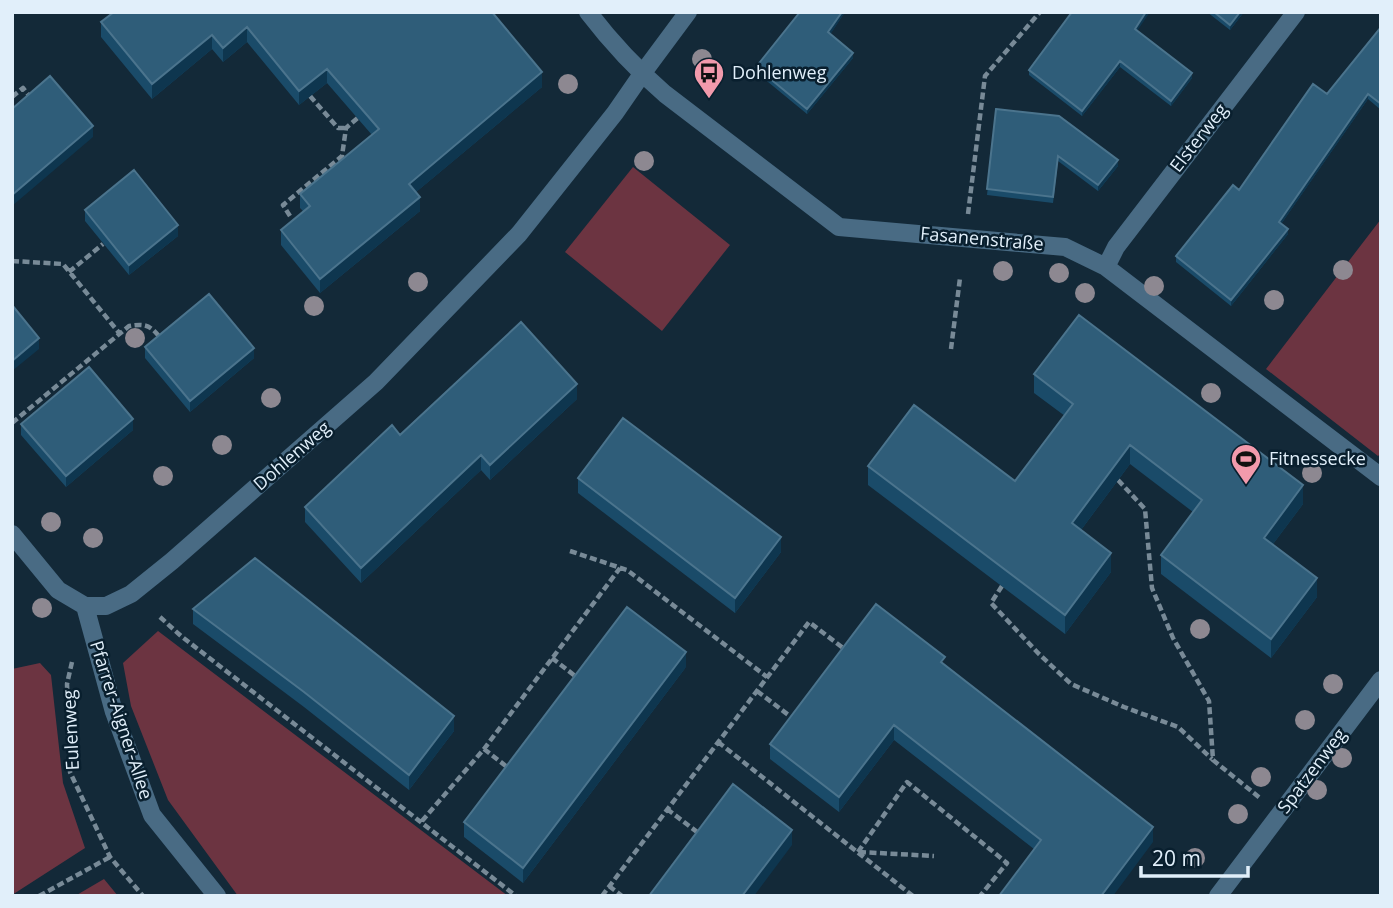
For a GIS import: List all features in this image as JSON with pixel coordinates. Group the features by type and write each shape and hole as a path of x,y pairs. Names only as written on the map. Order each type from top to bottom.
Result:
{"street":[{"name":"Fasanenstraße","path":"588,12 642,74 839,227 1065,247 1106,267 1380,476"},
{"name":"Dohlenweg","path":"85,606 106,606 131,594 376,382 519,234 615,113 688,12"},
{"name":"Elsterweg","path":"1106,267 1115,247 1296,12"},
{"path":"12,534 58,590 85,606"},
{"name":"Pfarrer-Aigner-Allee","path":"85,606 114,712 152,815 217,896"},
{"name":"Spatzenweg","path":"1218,896 1381,680"}],"path":[{"path":"965,238 985,76 1040,12"},
{"path":"12,97 23,88 33,101"},
{"path":"310,96 338,128 346,128 364,113"},
{"path":"341,166 346,128"},
{"path":"290,216 283,205 342,156"},
{"path":"69,272 103,244"},
{"path":"12,261 63,264 120,334"},
{"path":"951,349 960,278"},
{"path":"12,423 129,326 140,324 152,328 164,342"},
{"path":"58,385 62,390"},
{"path":"1118,480 1145,509 1152,588 1173,638 1209,702 1213,760"},
{"path":"570,551 627,570 767,677"},
{"path":"422,821 484,749 620,568"},
{"path":"1002,586 991,603 1071,684 1178,727 1213,760 1280,814"},
{"path":"160,617 516,896"},
{"path":"602,896 808,622 850,654"},
{"name":"Eulenweg","path":"74,653 67,684 70,772 110,857 143,896"},
{"path":"552,658 582,682"},
{"path":"757,691 798,723"},
{"path":"718,742 913,896"},
{"path":"484,749 513,772"},
{"path":"858,852 907,782 1007,863 980,896"},
{"path":"667,809 705,837"},
{"path":"858,852 934,856"},
{"path":"39,896 110,857"},
{"path":"609,886 622,896"}],"shaded area":[{"path":"633,167 730,245 662,331 565,252"},
{"path":"1381,219 1381,453 1378,456 1266,369"},
{"path":"158,631 508,896 238,896 168,800 131,706 123,663"},
{"path":"40,663 51,675 63,783 85,848 12,895 12,669"},
{"path":"104,879 118,896 75,896"}],"building":[{"path":"114,12 492,12 542,72 409,184 420,197 320,279 281,230 310,206 300,194 379,129 327,69 299,91 247,27 223,48 212,35 152,84 101,22"},
{"path":"800,12 842,12 828,32 853,53 807,109 756,67"},
{"path":"1072,12 1146,12 1135,29 1192,73 1171,101 1120,61 1082,111 1029,70"},
{"path":"1214,12 1240,12 1230,25"},
{"path":"1381,27 1381,104 1368,94 1279,222 1288,229 1231,300 1176,256 1233,185 1239,190 1313,84 1327,94"},
{"path":"50,76 93,126 12,195 12,109"},
{"path":"996,109 1059,116 1118,160 1098,185 1058,156 1053,197 987,189"},
{"path":"134,170 178,225 129,265 85,210"},
{"path":"209,294 254,348 190,401 145,347"},
{"path":"12,305 39,338 12,361"},
{"path":"1079,315 1303,485 1264,538 1317,578 1271,639 1161,555 1202,500 1130,445 1072,523 1111,553 1065,615 868,466 914,405 1015,481 1073,404 1034,374"},
{"path":"521,322 577,384 490,465 481,455 361,568 305,507 392,425 400,435"},
{"path":"89,367 133,419 66,476 21,424"},
{"path":"623,418 781,537 735,598 578,478"},
{"path":"255,558 454,716 409,775 193,609"},
{"path":"876,604 945,657 941,662 1153,827 1101,896 999,896 1041,840 894,725 839,797 770,744"},
{"path":"627,607 686,652 523,868 464,822"},
{"path":"733,784 792,830 742,896 649,896"}],"place":[{"name":"Dohlenweg","path":"709,100"},
{"name":"Fitnessecke","path":"1246,486"}]}
